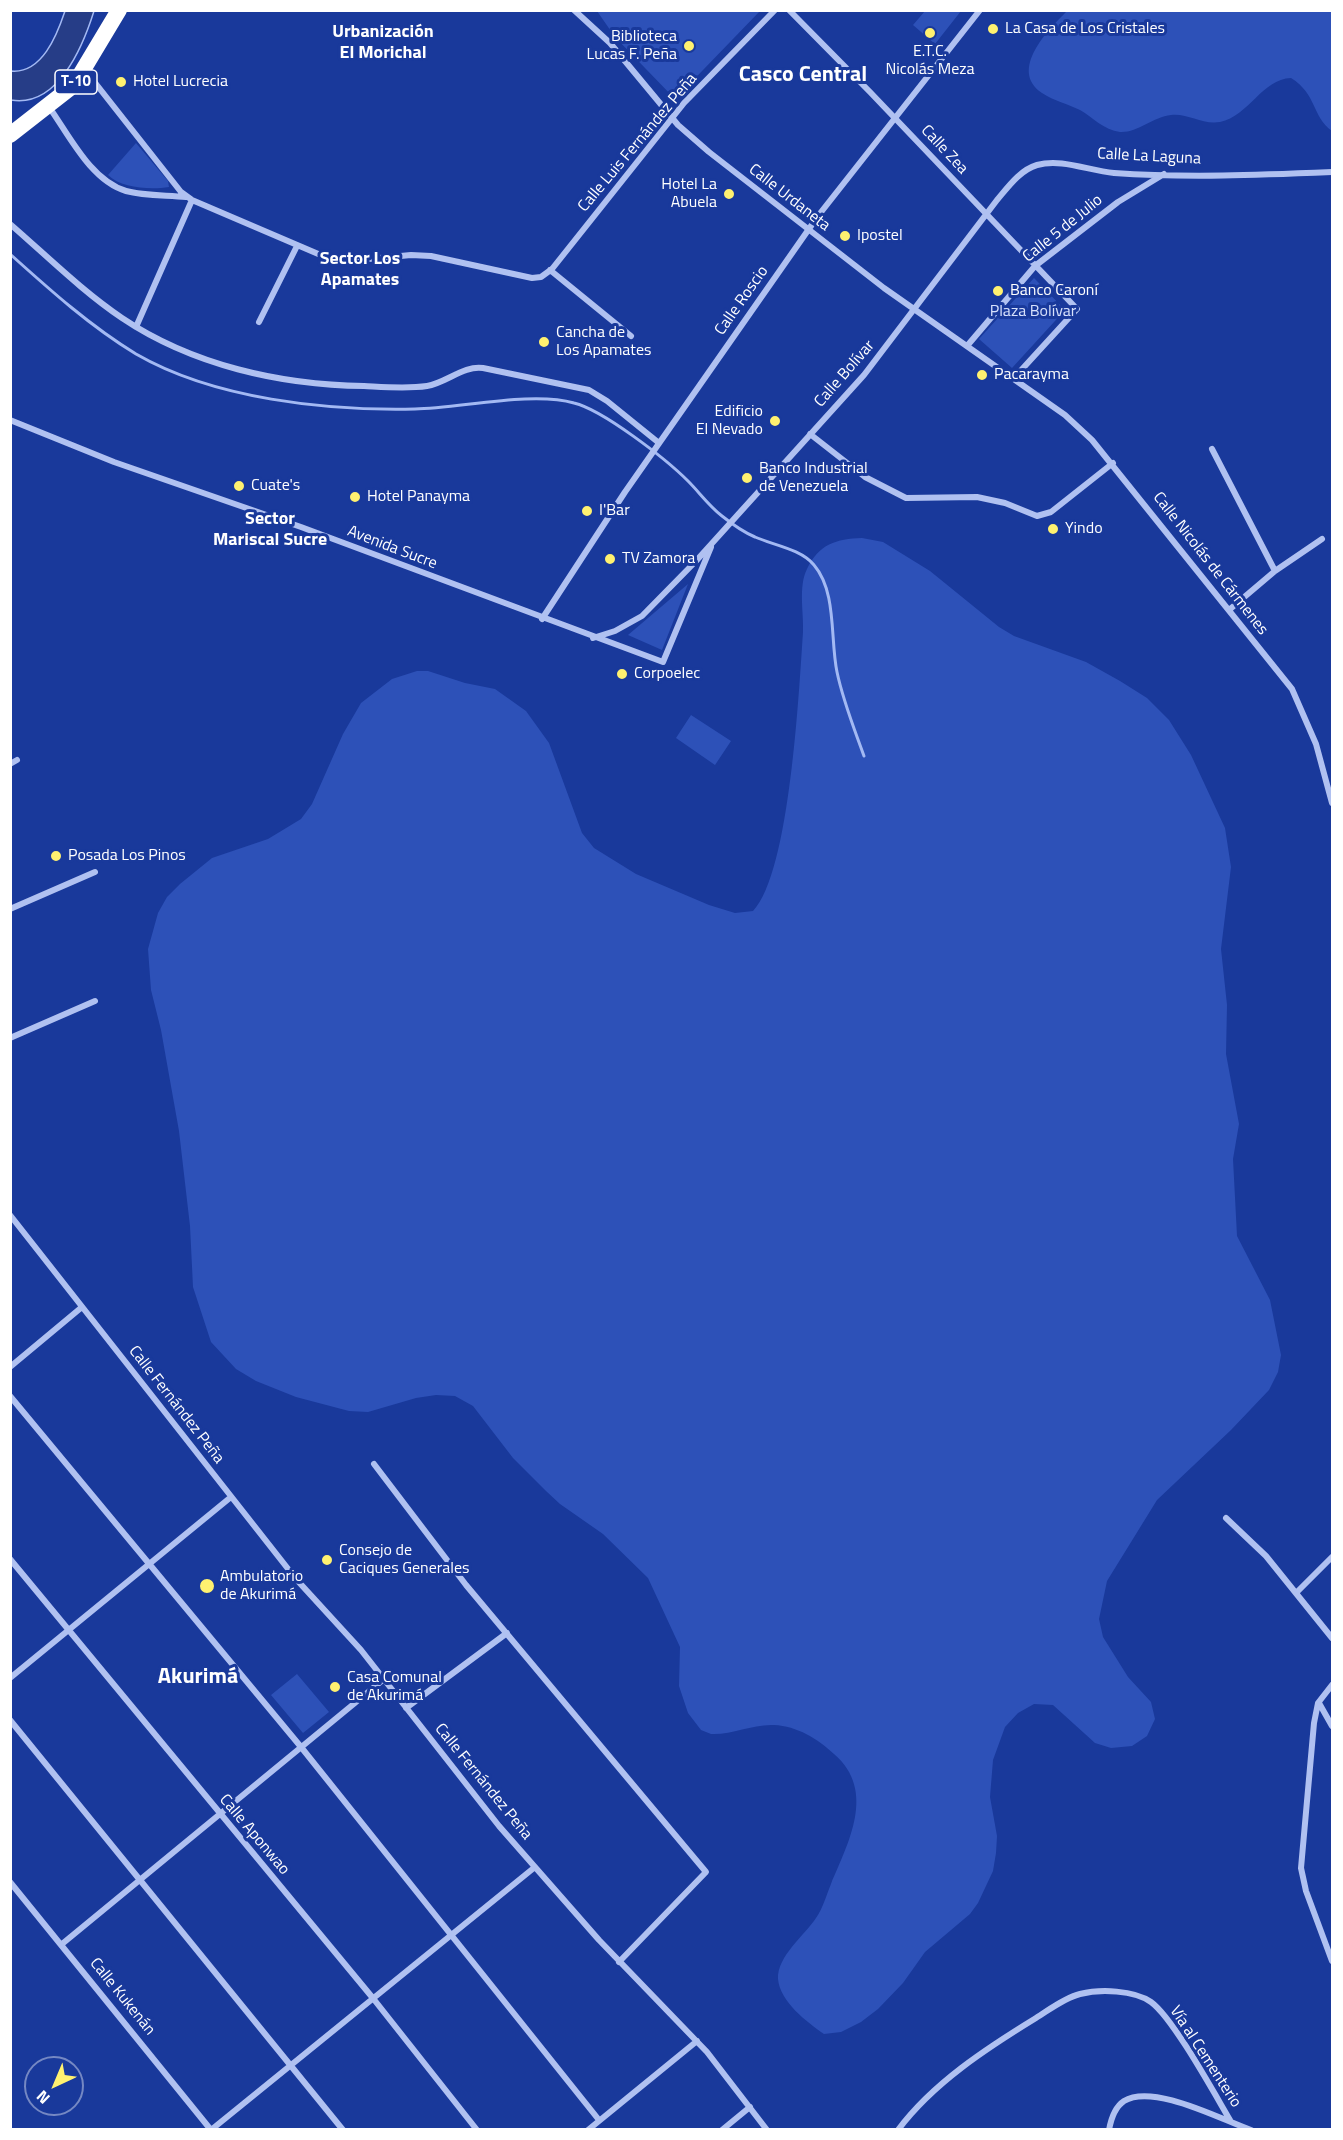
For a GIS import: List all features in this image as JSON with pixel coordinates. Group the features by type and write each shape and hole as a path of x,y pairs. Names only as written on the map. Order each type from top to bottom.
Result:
{"highway":[{"name":"T-10","path":"11,134 49,107 74,85 119,10"}],"street":[{"name":"Calle Urdaneta","path":"574,10 610,43 672,118 709,152 914,309 1014,378"},
{"name":"Calle Luis Fernández Peña","path":"550,270 672,118 775,10"},
{"name":"Calle Zea","path":"789,10 1077,309 1014,378"},
{"name":"Calle Roscio","path":"542,619 657,446 808,230 980,10"},
{"path":"85,70 189,198"},
{"path":"49,107 98,173 117,187 128,191 189,198 337,262 411,255 451,258 532,278 541,277 550,270 632,336"},
{"name":"Calle La Laguna","path":"986,214 1013,181 1036,165 1062,164 1113,173 1332,172"},
{"name":"Calle 5 de Julio","path":"966,345 1035,266 1118,202 1164,174"},
{"path":"136,327 189,198"},
{"name":"Calle Bolívar","path":"593,638 615,631 642,616 714,541 864,375 986,214"},
{"path":"10,224 107,307 136,327 172,346 211,362 325,384 427,386 477,367 525,379 579,386 607,401 657,446"},
{"path":"259,322 297,246"},
{"name":"Calle Nicolás de Cármenes","path":"1014,378 1071,420 1113,463 1292,689 1316,744 1332,803"},
{"name":"Avenida Sucre","path":"10,420 114,462 301,527 542,619 663,662"},
{"path":"810,434 865,477 906,498 977,497 1005,503 1037,516 1051,512 1113,463"},
{"path":"1212,449 1275,571"},
{"path":"1229,610 1275,571 1322,539"},
{"name":"Calle Bolívar","path":"663,662 714,541"},
{"path":"10,909 95,872"},
{"path":"10,1038 95,1001"},
{"name":"Calle Fernández Peña","path":"10,1215 310,1596 384,1679 535,1867 619,1962 697,2041 767,2130"},
{"path":"10,1367 82,1306"},
{"path":"10,1396 301,1747 452,1933 599,2120"},
{"path":"374,1464 507,1633 706,1872 619,1962"},
{"path":"10,1678 231,1497"},
{"path":"1226,1518 1266,1556 1332,1638"},
{"path":"1296,1593 1332,1557"},
{"name":"Calle Aponwao","path":"10,1559 219,1815 372,1997 477,2130"},
{"path":"406,1708 507,1633"},
{"path":"62,1944 384,1679"},
{"path":"1332,1685 1318,1703 1307,1784 1301,1868 1306,1891 1332,1961"},
{"path":"1318,1703 1332,1725"},
{"path":"10,1720 343,2130"},
{"path":"211,2130 535,1867"},
{"name":"Calle Kukenán","path":"10,1882 211,2130"},
{"name":"Vía al Cementerio","path":"898,2130 921,2102 986,2048 1070,1998 1096,1992 1136,1995 1154,2004 1170,2024 1230,2120 1251,2130"},
{"path":"588,2130 697,2041"},
{"path":"1109,2130 1121,2103 1136,2097 1163,2099 1230,2120"},
{"path":"722,2130 750,2107"}],"green space":[{"path":"597,11 760,11 675,99 615,37"},
{"path":"925,11 961,11 935,44 913,25"},
{"path":"1067,11 1332,11 1332,131 1321,119 1306,91 1291,78 1272,84 1239,113 1220,122 1207,122 1171,115 1126,132 1109,129 1080,110 1042,93 1033,84 1029,73 1030,62 1035,50"},
{"path":"136,143 168,181 169,187 136,187 120,183 108,175"},
{"name":"Plaza Bolívar","path":"1034,278 1065,310 1012,368 979,339"},
{"path":"862,538 883,542 930,571 999,627 1014,636 1086,662 1147,698 1169,720 1191,755 1225,828 1231,867 1221,949 1227,1005 1226,1054 1239,1124 1233,1159 1237,1236 1270,1300 1281,1355 1278,1372 1269,1390 1231,1430 1157,1500 1107,1581 1099,1619 1103,1637 1128,1677 1151,1702 1155,1719 1147,1736 1132,1746 1111,1748 1095,1743 1053,1705 1034,1704 1018,1713 1005,1727 993,1760 990,1797 997,1836 996,1853 993,1871 978,1903 970,1914 925,1952 903,1983 878,2009 861,2022 841,2032 824,2034 789,2003 778,1979 782,1962 821,1910 851,1835 856,1801 854,1784 847,1769 821,1743 791,1728 766,1725 719,1734 701,1730 688,1713 679,1686 680,1647 648,1578 603,1534 560,1504 546,1491 513,1458 473,1406 455,1396 436,1395 416,1398 368,1412 349,1411 296,1397 256,1381 236,1369 211,1342 193,1287 190,1226 179,1131 161,1030 151,990 148,949 158,913 167,897 212,858 268,839 301,819 312,804 343,734 361,703 392,679 417,671 428,671 465,683 495,689 526,711 549,743 582,833 594,848 636,874 709,905 735,913 753,911 766,890 776,860 784,821 799,695 804,576 817,554 829,544"},
{"path":"688,584 662,650 628,635"},
{"path":"691,715 731,741 715,765 676,738"},
{"path":"297,1674 329,1712 303,1733 271,1695"}],"shaded area":[{"path":"65,11 94,11 83,41 66,72 55,85 42,94 28,100 11,100 11,71 22,70 40,60 53,41"}],"waterway":[{"path":"10,254 86,320 136,354 200,382 235,392 308,404 381,409 433,408 517,399 557,400 586,407 601,415 634,436 665,461 688,481 713,508 734,525 755,537 794,551 814,565 821,576 830,602 837,672 864,756"}],"place":[{"name":"La Casa de Los Cristales","path":"993,29"},
{"name":"E.T.C. Nicolás Meza","path":"930,33"},
{"name":"Biblioteca Lucas F. Peña","path":"689,46"},
{"name":"Hotel Lucrecia","path":"121,82"},
{"name":"Hotel La Abuela","path":"729,194"},
{"name":"Ipostel","path":"845,236"},
{"name":"Banco Caroní","path":"998,291"},
{"name":"Cancha de Los Apamates","path":"544,342"},
{"name":"Pacarayma","path":"982,375"},
{"name":"Edificio El Nevado","path":"775,421"},
{"name":"Banco Industrial de Venezuela","path":"747,478"},
{"name":"Cuate's","path":"239,486"},
{"name":"Hotel Panayma","path":"355,497"},
{"name":"I'Bar","path":"587,511"},
{"name":"Yindo","path":"1053,529"},
{"name":"TV Zamora","path":"610,559"},
{"name":"Corpoelec","path":"622,674"},
{"name":"Posada Los Pinos","path":"56,856"},
{"name":"Consejo de Caciques Generales","path":"327,1560"},
{"name":"Ambulatorio de Akurimá","path":"207,1586"},
{"name":"Casa Comunal de Akurimá","path":"335,1687"}],"district":[{"name":"Urbanización El Morichal","path":"383,43"},
{"name":"Casco Central","path":"803,76"},
{"name":"Sector Los Apamates","path":"360,270"},
{"name":"Sector Mariscal Sucre","path":"270,530"},
{"name":"Akurimá","path":"198,1678"}]}
